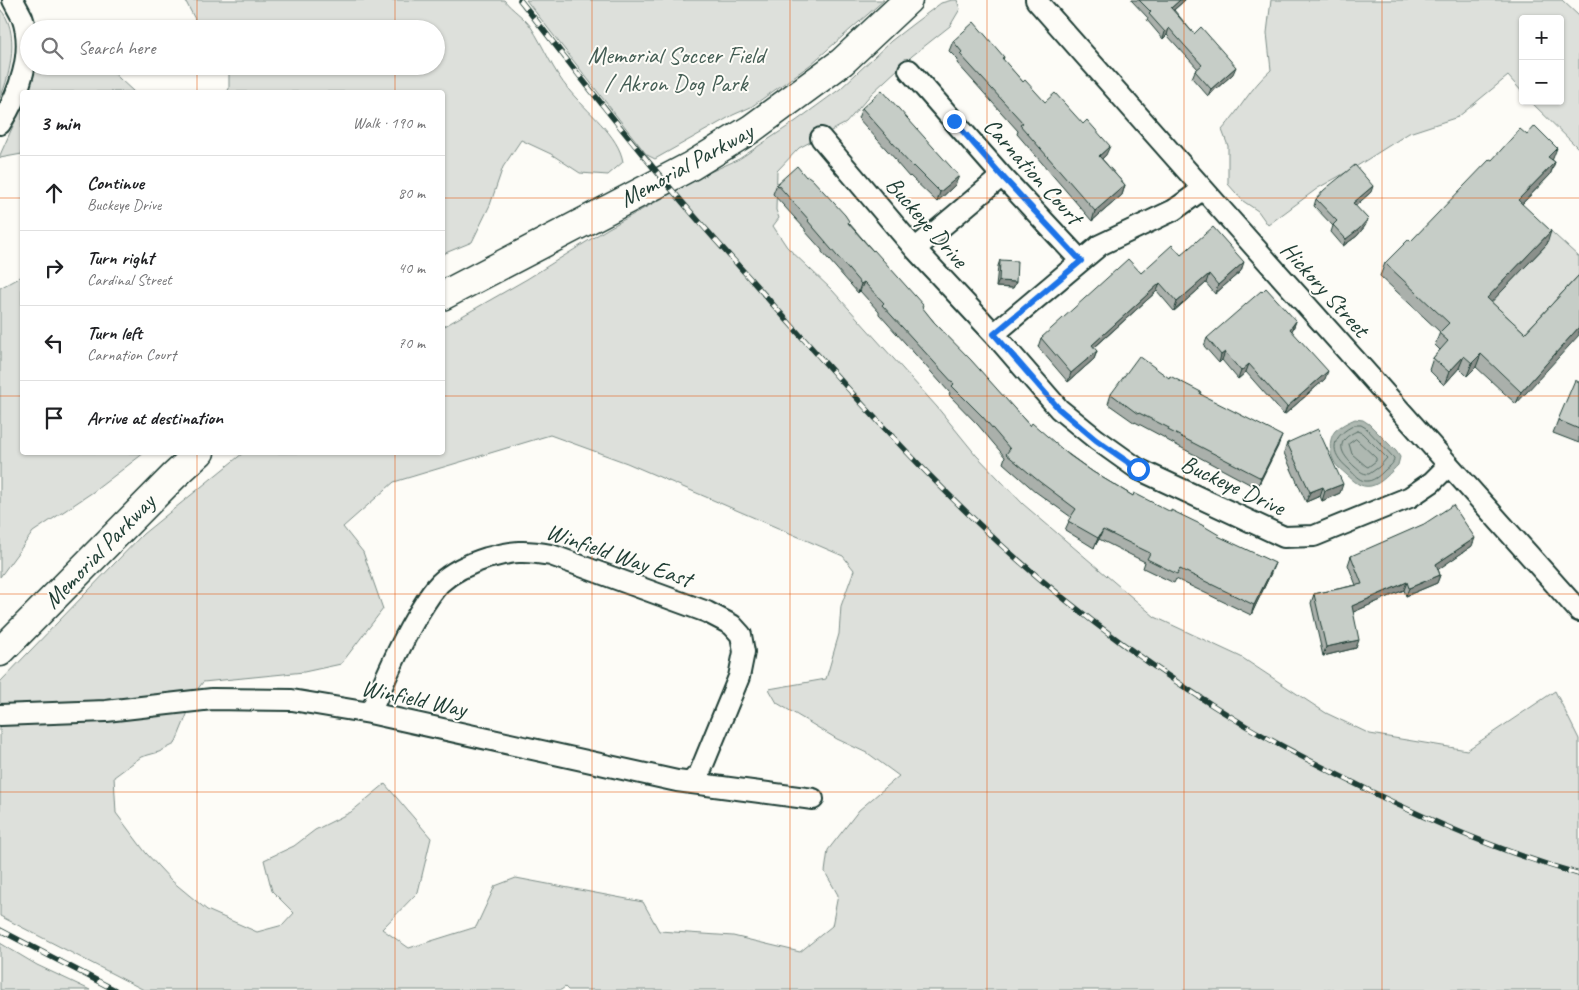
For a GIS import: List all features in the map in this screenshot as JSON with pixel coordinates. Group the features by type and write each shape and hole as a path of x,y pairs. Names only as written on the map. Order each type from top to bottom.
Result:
{"main road":[{"name":"Memorial Parkway","path":"445,294 691,166 751,129 842,62 908,0"},
{"name":"Memorial Parkway","path":"0,652 197,455"}],"street":[{"path":"13,0 22,20"},
{"name":"Hickory Street","path":"1036,0 1579,611"},
{"name":"Carnation Court","path":"909,70 1002,176 1081,261"},
{"path":"0,124 20,86 22,75"},
{"name":"Buckeye Drive","path":"821,138 915,249 994,334 1059,409 1130,465 1284,537 1314,536 1410,497 1432,482 1449,465"},
{"path":"915,249 1002,176"},
{"path":"994,334 1100,245 1174,210 1203,189"},
{"name":"Winfield Way East","path":"370,714 404,636 432,592 442,582 465,566 508,552 526,550 551,555 707,612 732,625 741,635 744,652 739,677 700,772 691,782"},
{"name":"Winfield Way","path":"0,715 106,711 231,698 292,700 370,714 677,781 813,799"}],"green space":[{"path":"185,0 504,0 531,27 563,83 609,133 620,152 623,162 608,175 580,173 551,154 521,140 503,167 490,205 472,242 445,253 445,90 228,90 229,75 445,75 445,20 195,20"},
{"name":"Memorial Soccer Field / Akron Dog Park","path":"526,0 884,0 810,65 751,107 733,115 655,159 647,155"},
{"path":"957,0 960,9 950,26 912,56 872,93 846,123 799,148 777,171 776,210 779,218 773,226 787,247 832,290 937,407 976,455 1023,504 1155,617 1241,657 1326,713 1370,734 1467,750 1555,691 1579,739 1579,990 568,990 565,987 561,990 144,990 0,916 0,682 143,534 241,455 445,455 445,326 527,279 607,229 708,173 739,159 840,89 891,41 941,3","holes":["550,435 627,463 843,556 854,570 841,606 839,634 826,679 769,689 777,703 837,739 869,754 899,776 859,810 828,850 825,872 838,895 832,926 800,952 733,936 659,931 643,902 516,878 495,886 476,927 409,948 382,929 418,892 431,838 385,784 351,812 315,830 294,846 264,860 272,891 294,913 283,925 257,932 207,910 172,881 146,853 116,813 114,777 141,757 159,752 175,744 197,690 203,682 304,672 341,664 383,609 363,552 343,527 394,482"]},
{"path":"1271,0 1562,0 1579,16 1579,149 1534,105 1564,105 1564,15 1519,15 1519,88 1508,76 1458,117 1409,133 1354,168 1318,188 1268,225 1258,211 1243,201 1228,184 1228,146 1222,130 1257,84 1271,70 1267,33"},
{"path":"0,9 10,28 12,52 0,98"},
{"path":"33,75 116,75 132,90 29,90"},
{"path":"20,110 20,154 0,158"},
{"path":"1531,213 1579,257 1579,283 1520,345 1483,311"},
{"path":"20,277 20,455 141,455 93,492 33,532 0,577 0,288"},
{"path":"0,943 37,965 90,990 0,990"}],"water":[{"path":"1355,419 1363,420 1369,424 1400,457 1398,465 1389,474 1371,486 1360,485 1355,482 1335,464 1331,455 1330,445 1335,431"}],"building":[{"path":"1139,0 1180,0 1171,8 1194,34 1201,27 1236,67 1211,89 1195,71 1202,65 1169,28 1165,32 1149,14 1151,12"},
{"path":"974,22 1023,82 1025,80 1045,102 1055,93 1083,124 1087,120 1110,146 1099,156 1125,185 1095,211 1020,125 1023,123 960,54 962,52 953,41"},
{"path":"882,90 959,176 940,192 899,152 862,108"},
{"path":"1535,126 1557,148 1548,157 1555,162 1518,200 1551,231 1487,298 1525,333 1579,275 1579,327 1521,392 1481,354 1472,363 1464,356 1449,372 1433,358 1448,341 1439,333 1449,323 1385,263 1408,240 1411,241 1490,159 1492,160 1520,129 1527,135"},
{"path":"1355,165 1373,186 1353,203 1368,219 1346,239 1333,225 1337,221 1316,199 1324,190"},
{"path":"797,166 806,177 808,176 812,179 845,215 849,221 848,223 923,305 922,307 934,322 1030,426 1032,423 1069,455 1133,496 1134,493 1171,512 1171,510 1202,525 1218,536 1275,563 1254,605 1180,569 1177,574 1147,559 1150,553 1103,530 1098,538 1068,521 1076,509 1006,454 1010,449 882,305 884,303 864,282 861,284 777,184"},
{"path":"1213,227 1244,262 1218,285 1209,274 1177,302 1160,283 1092,345 1097,351 1071,373 1041,338 1128,259 1141,273 1172,245 1181,255"},
{"path":"1000,260 1017,261 1016,282 999,281"},
{"path":"1266,288 1296,321 1290,329 1328,371 1287,407 1249,364 1241,371 1225,352 1221,355 1207,338"},
{"path":"1139,356 1169,378 1170,376 1201,392 1200,394 1282,436 1261,478 1168,430 1169,428 1138,414 1111,394"},
{"path":"1575,380 1579,382 1579,429 1558,420"},
{"path":"1318,429 1343,484 1325,491 1323,487 1310,492 1287,443"},
{"path":"1453,505 1475,538 1436,564 1440,575 1409,588 1407,582 1352,606 1359,640 1326,647 1314,594 1362,584 1351,556 1424,524"}],"railway":[{"path":"520,0 598,99 702,225 884,428 998,542 1056,592 1087,617 1181,685 1285,748 1435,822 1521,856 1579,874"},
{"path":"0,930 115,990"}],"route":[{"path":"954,121 1081,261 994,334 1059,409 1096,440 1138,469"}]}
